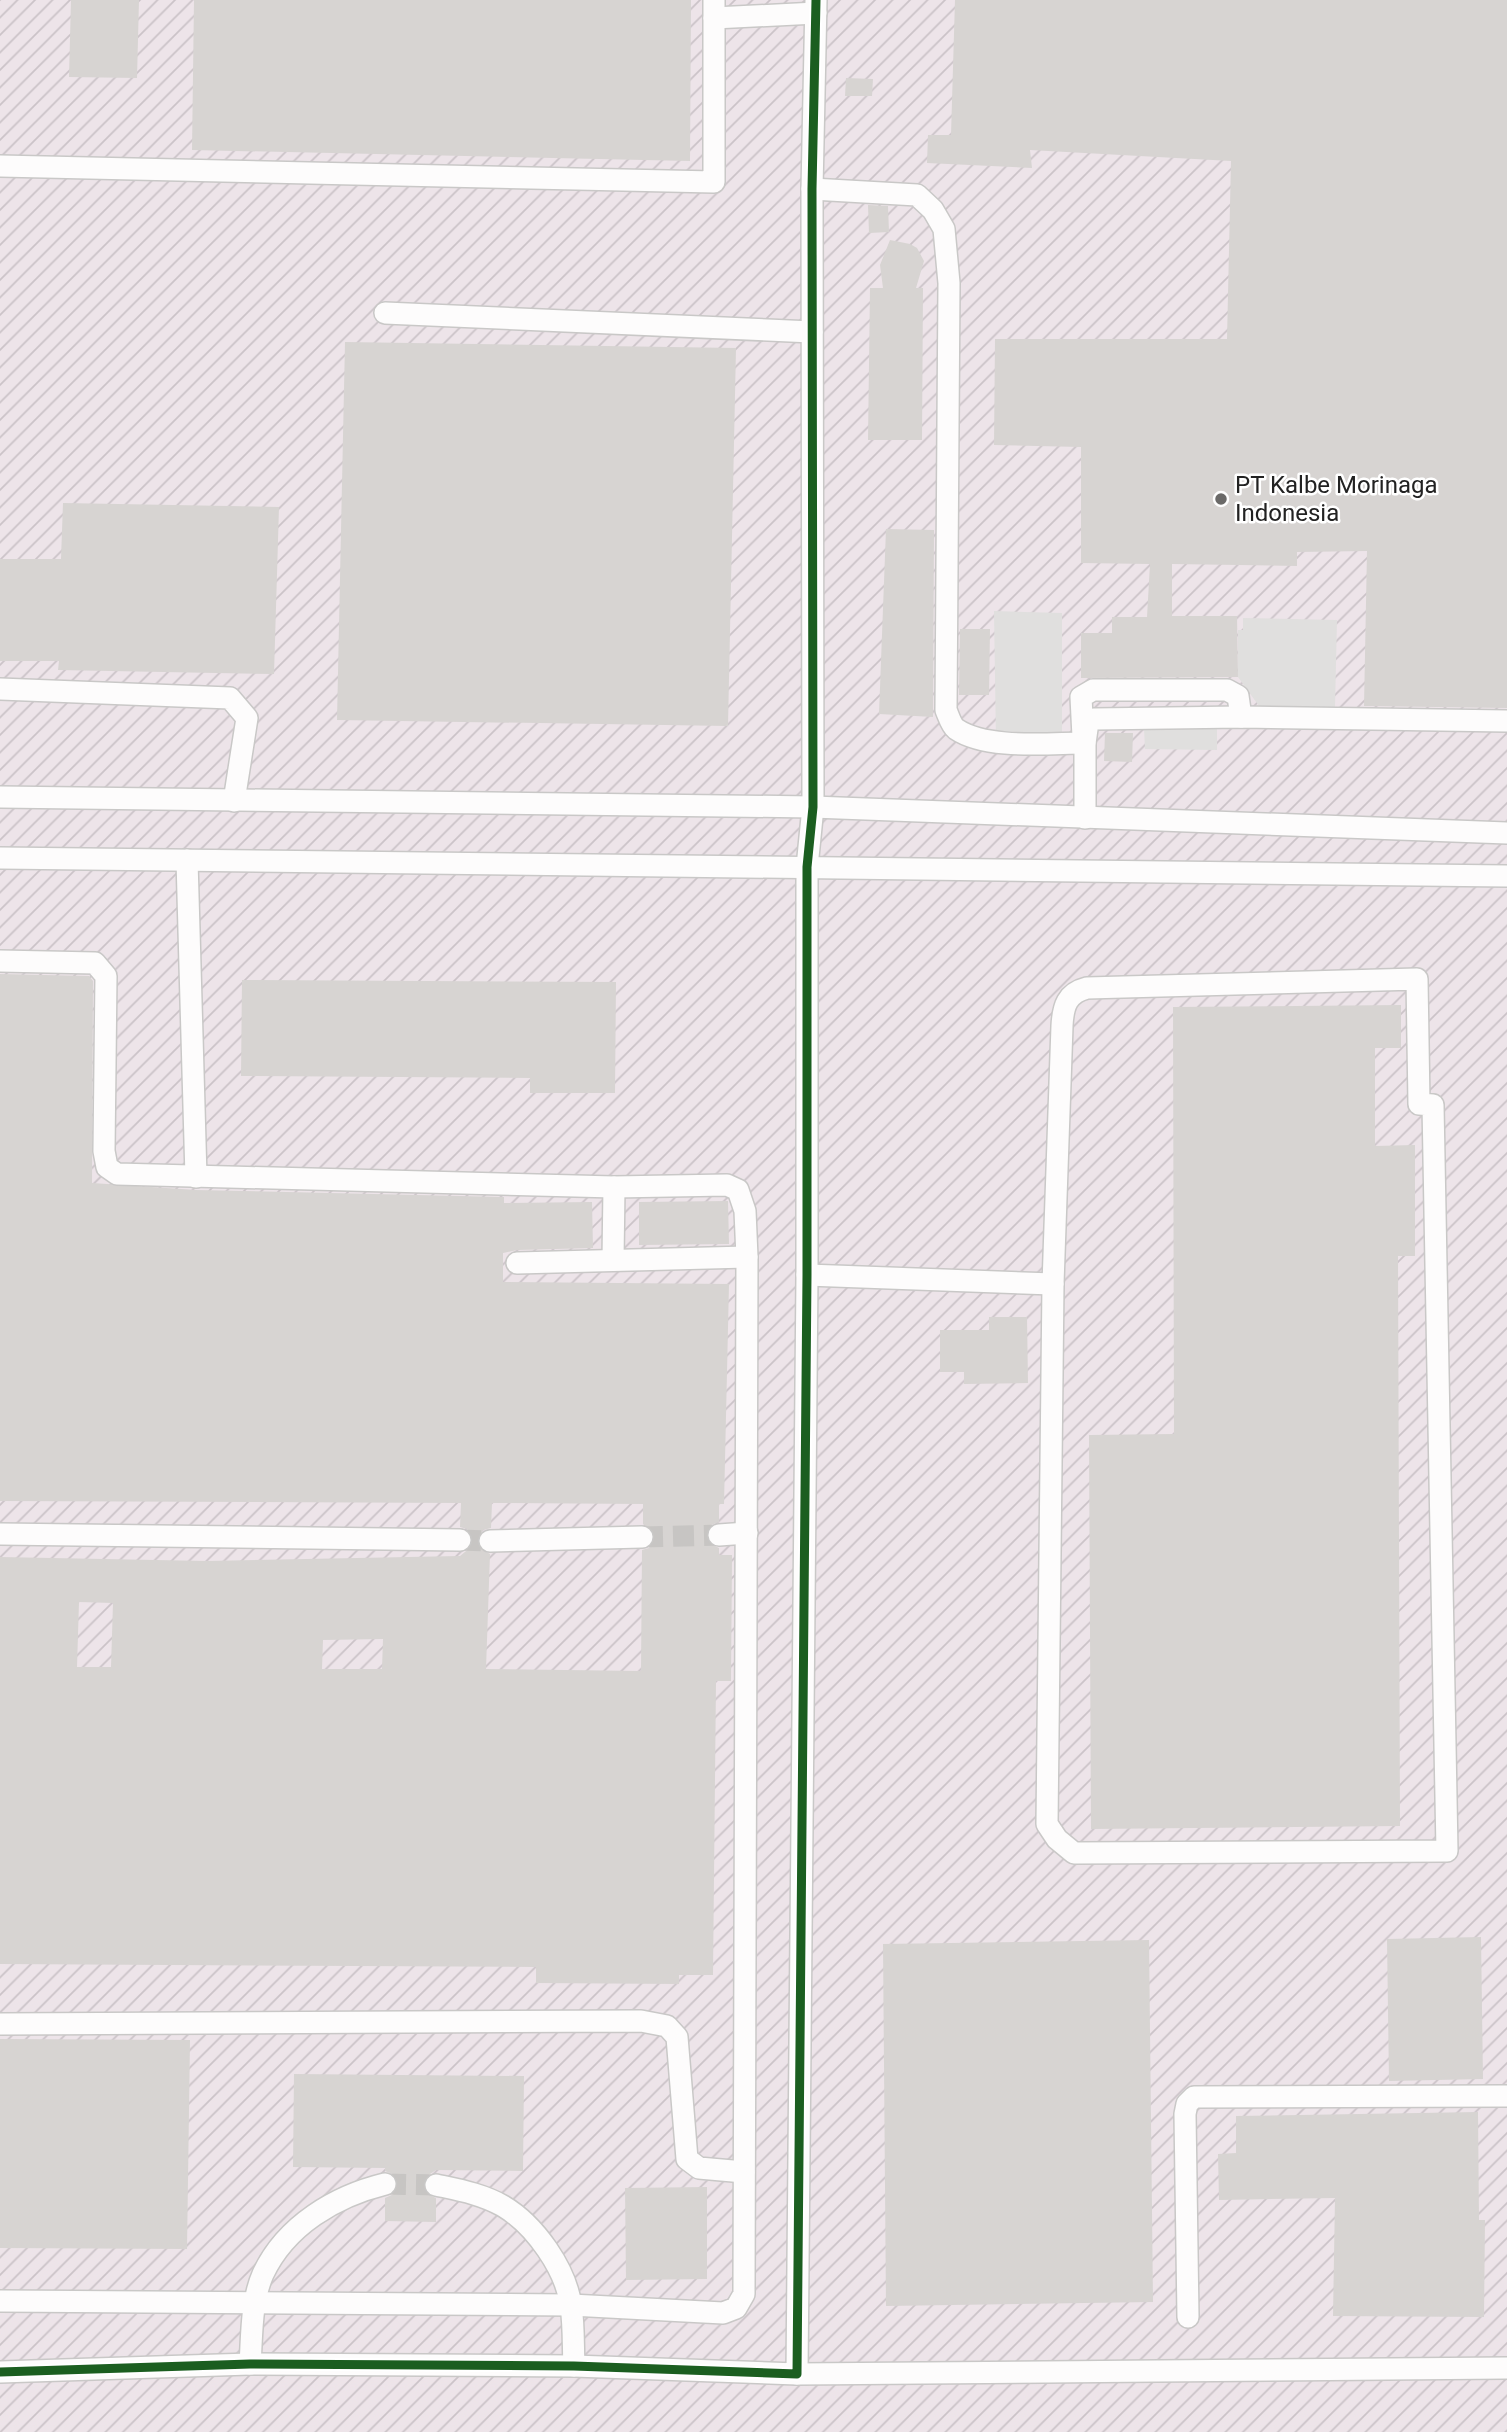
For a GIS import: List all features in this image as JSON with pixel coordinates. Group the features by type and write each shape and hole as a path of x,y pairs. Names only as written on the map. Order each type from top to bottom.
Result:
{"street":[{"path":"0,166 714,182 714,9 816,7 812,188 813,807 807,867 807,1275 797,2374"},
{"path":"812,188 917,195 933,210 944,229 948,283 946,710 954,727 974,738 1011,743 1085,743"},
{"path":"385,313 812,332"},
{"path":"0,689 230,698 247,718 234,801"},
{"path":"1085,743 1080,728 1081,697 1093,690 1227,690 1238,696 1241,717"},
{"path":"1085,818 1085,743 1088,722 1094,719 1241,717 1507,721"},
{"path":"0,797 813,807 1507,833"},
{"path":"0,858 1507,876"},
{"path":"187,860 196,1177"},
{"path":"0,961 96,963 106,976 104,1151 107,1167 117,1174 614,1186 727,1185 737,1190 745,1211 747,1257 744,2294 736,2308 723,2313 571,2305 0,2301"},
{"path":"1418,979 1419,1104 1433,1105 1447,1851 1074,1853 1057,1839 1047,1824 1053,1284 1063,1010 1066,1000 1076,990 1418,979"},
{"path":"613,1260 614,1186"},
{"path":"517,1263 747,1257"},
{"path":"807,1275 1053,1284"},
{"path":"719,1535 747,1533"},
{"path":"0,1534 460,1540"},
{"path":"490,1541 642,1537"},
{"path":"0,2024 641,2021 667,2026 677,2038 687,2159 699,2168 744,2172"},
{"path":"1188,2317 1185,2114 1187,2104 1194,2097 1507,2096"},
{"path":"250,2364 255,2303 264,2273 303,2224 327,2206 353,2192 385,2184"},
{"path":"436,2185 475,2193 504,2207 546,2249 563,2276 571,2305 574,2366"},
{"path":"0,2372 250,2364 574,2366 797,2374 1507,2368"}],"shaded area":[{"path":"0,0 1507,0 1507,2432 0,2432"},
{"path":"994,611 1062,613 1062,743 996,741"},
{"path":"1243,618 1337,620 1335,707 1259,706 1238,677 1238,630 1243,630"},
{"path":"1144,728 1217,728 1217,750 1145,749"}],"building":[{"path":"71,0 139,0 137,78 69,77"},
{"path":"194,0 691,0 690,161 192,150"},
{"path":"955,0 1507,0 1507,708 1364,706 1367,551 1297,552 1297,566 1172,564 1172,616 1237,616 1238,677 1081,678 1081,633 1112,633 1112,617 1147,617 1150,564 1081,563 1081,447 994,445 995,339 1227,339 1231,161 1030,150 1032,168 927,163 928,135 951,135"},
{"path":"846,78 873,79 872,96 845,96"},
{"path":"868,205 888,206 889,232 869,233"},
{"path":"890,240 917,248 924,261 916,288 923,288 922,440 868,440 870,288 883,288 880,265"},
{"path":"345,342 736,348 728,726 337,720"},
{"path":"63,503 279,507 274,674 58,670 59,661 0,661 0,559 61,559"},
{"path":"886,529 934,530 933,717 879,714"},
{"path":"960,629 990,629 989,695 959,695"},
{"path":"1105,733 1133,733 1132,762 1104,761"},
{"path":"0,974 89,976 93,981 92,1183 196,1190 504,1197 504,1203 592,1202 593,1248 517,1250 503,1253 503,1282 729,1284 724,1504 719,1504 719,1522 711,1525 706,1535 709,1543 719,1548 719,1555 732,1555 731,1681 716,1681 713,1975 679,1975 679,1984 536,1983 536,1967 0,1964 0,1557 207,1561 460,1556 471,1547 473,1539 467,1529 460,1527 461,1503 0,1501","holes":["492,1503 643,1504 643,1524 653,1530 655,1537 649,1548 642,1550 641,1671 486,1669 490,1554 479,1548 477,1541 483,1530 491,1528","79,1602 113,1603 111,1667 77,1667","383,1639 382,1669 322,1669 323,1640"]},
{"path":"242,980 616,982 615,1093 530,1093 530,1078 241,1076"},
{"path":"1401,1005 1401,1048 1375,1048 1375,1146 1415,1145 1415,1256 1398,1256 1400,1826 1091,1829 1089,1435 1174,1434 1173,1007"},
{"path":"728,1201 729,1244 639,1245 639,1202"},
{"path":"989,1317 1027,1317 1028,1383 964,1384 964,1372 940,1372 940,1330 989,1330"},
{"path":"1481,1937 1483,2079 1389,2081 1387,1939"},
{"path":"1149,1940 1153,2302 886,2306 883,1944"},
{"path":"0,2039 190,2040 187,2249 0,2248"},
{"path":"294,2074 524,2076 523,2171 436,2170 427,2176 423,2183 427,2194 436,2198 436,2222 385,2221 385,2198 394,2194 398,2186 395,2175 385,2171 385,2168 293,2167"},
{"path":"1478,2112 1479,2220 1485,2220 1484,2317 1333,2316 1335,2198 1219,2200 1218,2154 1236,2153 1236,2116"},
{"path":"707,2187 707,2279 626,2280 625,2188"}],"tunnel":[{"path":"642,1537 719,1535"},
{"path":"460,1540 490,1541"},
{"path":"385,2184 436,2185"}],"cycle path":[{"path":"0,2372 250,2364 574,2366 797,2374 807,1275 807,867 813,807 812,189 816,0"}],"place":[{"name":"PT Kalbe Morinaga Indonesia","path":"1221,499"}]}
